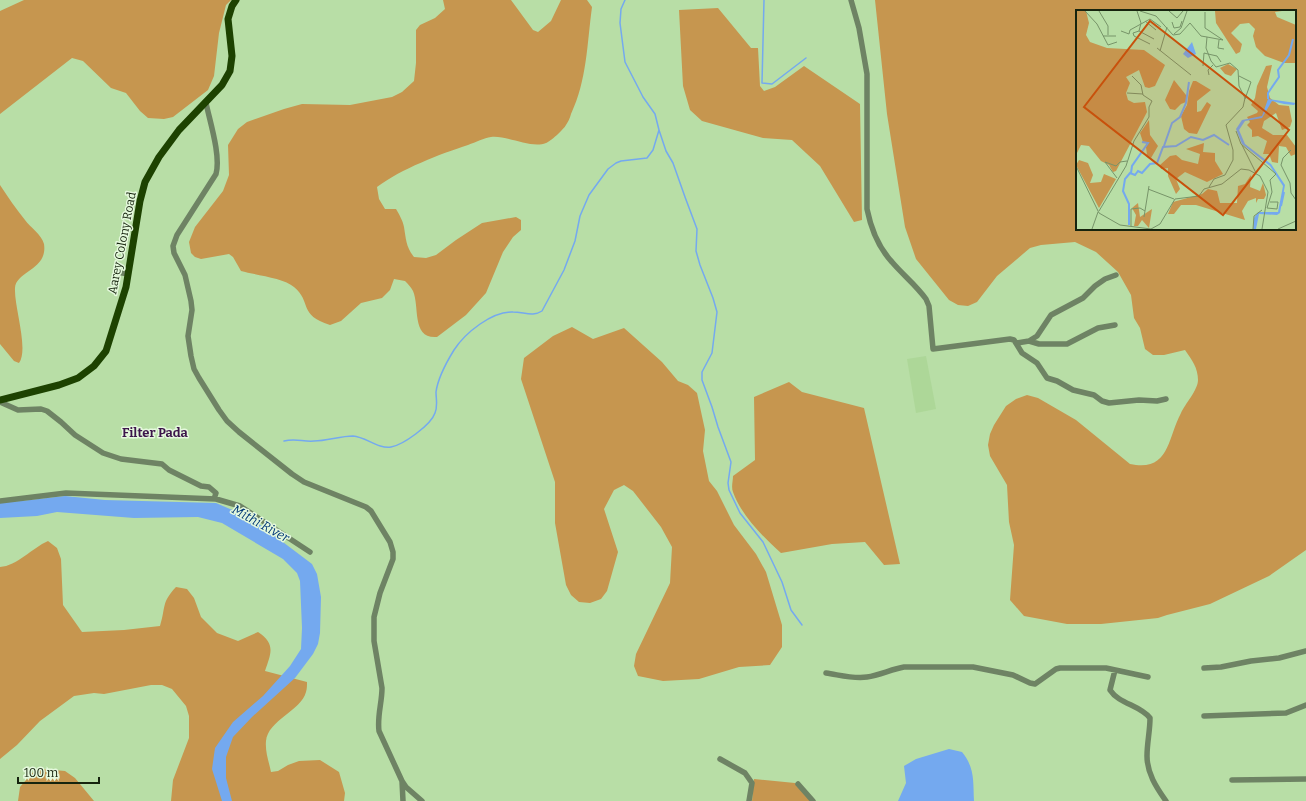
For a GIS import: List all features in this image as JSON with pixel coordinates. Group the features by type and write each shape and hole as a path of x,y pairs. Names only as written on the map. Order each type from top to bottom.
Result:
{"main road":[{"name":"Aarey Colony Road","path":"0,401 59,385 78,378 94,366 106,351 126,287 140,201 145,182 159,157 179,130 222,85 230,71 232,56 228,19 232,6 236,0"}],"street":[{"path":"851,0 859,28 867,74 867,209 870,224 876,238 892,263 926,299 929,306 933,349 1010,339 1014,340 1022,353 1032,358 1037,363 1047,378 1057,381 1073,390 1094,395 1102,401 1109,403 1139,400 1157,401 1166,399"},
{"path":"206,103 217,155 218,168 216,174 177,235 173,246 189,289 192,310 188,336 194,369 219,410 227,421 239,432 282,467 304,482 366,507 371,511 390,542 393,552 393,559 380,593 374,617 374,641 382,688 378,722 379,731 402,781 406,787 422,801"},
{"path":"118,272 128,274"},
{"path":"1016,343 1029,340 1037,336 1051,315 1083,298 1095,286 1105,279 1116,275"},
{"path":"1029,340 1039,344 1067,344 1098,328 1115,325"},
{"path":"0,401 18,410 41,409 47,411 74,435 103,453 121,459 162,464 169,470 201,486 209,487 216,493 214,499"},
{"path":"0,501 66,493 214,499 240,506 310,552"},
{"path":"1204,668 1221,667 1279,658 1306,651"},
{"path":"826,673 844,677 867,677 895,668 904,667 974,667 1013,675 1035,684 1060,668 1106,668 1148,677"},
{"path":"1115,670 1110,690 1113,695 1146,713 1150,718 1147,756 1150,773 1157,788 1166,801"},
{"path":"1204,716 1286,712 1306,705"},
{"path":"720,759 746,773 752,783 749,801"},
{"path":"1232,780 1306,779"},
{"path":"402,781 403,801"},
{"path":"798,784 813,801"}],"shaded area":[{"path":"24,0 231,0 226,5 219,33 214,76 208,90 173,117 164,119 148,118 140,111 126,93 111,88 83,61 72,58 0,114 0,11"},
{"path":"443,0 511,0 533,30 538,32 551,21 561,0 587,0 592,7 586,62 580,88 565,127 554,138 546,143 533,144 497,137 486,138 421,163 397,174 377,187 379,199 385,209 396,209 400,215 408,246 414,257 426,258 436,255 482,223 516,217 521,220 521,230 513,237 503,252 486,293 466,315 437,337 429,336 423,333 418,321 415,298 412,290 405,281 394,279 390,290 382,298 361,303 341,321 330,325 313,317 309,313 303,298 294,287 289,284 277,279 241,271 233,257 229,254 201,259 195,257 191,253 189,242 195,227 223,191 229,175 228,145 238,129 247,122 302,104 350,105 392,97 402,92 414,81 416,63 416,30 420,25 435,18 445,9"},
{"path":"875,0 1306,0 1306,550 1269,576 1210,604 1158,618 1101,624 1067,624 1024,616 1010,600 1014,545 1009,522 1007,485 990,456 988,445 990,434 994,425 1006,406 1016,399 1027,395 1038,398 1076,420 1130,464 1143,465 1153,463 1160,458 1165,451 1176,423 1196,388 1198,380 1196,368 1185,350 1164,355 1153,355 1145,349 1140,328 1134,318 1131,295 1118,272 1096,252 1075,242 1041,245 1030,248 997,276 977,302 968,306 958,305 949,300 916,259 905,227 887,114"},
{"path":"718,8 751,48 758,48 760,86 764,91 775,87 804,66 860,104 862,220 854,222 820,166 792,140 763,138 702,121 690,110 683,86 679,10"},
{"path":"0,185 27,223 41,237 44,244 44,253 41,259 37,265 17,282 15,288 22,338 22,357 19,363 14,361 0,344"},
{"path":"572,327 593,339 624,328 662,362 678,381 688,385 697,393 705,430 703,451 709,481 717,491 734,525 756,554 766,572 782,625 782,647 770,665 739,667 699,679 663,681 638,676 634,666 636,654 670,583 672,547 661,527 633,491 624,485 614,490 604,509 618,552 607,591 601,599 590,603 579,602 571,595 566,585 555,523 555,482 521,379 524,358 553,336"},
{"path":"926,356 936,409 916,413 907,359"},
{"path":"789,382 802,392 864,408 900,564 884,565 865,542 832,544 781,553 760,533 741,509 732,490 733,476 755,460 754,397"},
{"path":"48,541 57,548 61,559 63,605 82,632 124,630 160,626 166,601 176,587 187,589 194,598 201,617 217,633 238,641 258,632 264,636 270,645 270,654 265,671 307,682 303,699 272,727 268,734 266,749 271,772 278,771 299,761 320,760 339,772 345,793 344,801 171,801 173,780 189,738 189,716 186,706 172,689 162,685 151,685 104,694 94,693 74,696 40,721 17,745 0,759 0,567 12,564"},
{"path":"43,769 65,771 75,778 94,801 18,801 20,787 32,773"},
{"path":"754,779 795,783 811,801 752,801"}],"water":[{"path":"65,496 105,500 216,503 251,518 312,564 317,574 321,597 320,633 318,644 313,654 295,678 252,717 233,737 226,757 226,778 232,801 222,801 212,769 215,748 233,722 263,696 290,666 301,649 302,628 300,581 297,573 283,559 222,523 198,517 134,518 57,512 37,516 0,518 0,502"},
{"path":"949,749 962,752 969,764 973,781 974,801 898,801 906,783 904,766 916,759"}],"waterway":[{"path":"284,441 319,441 353,436 363,438 377,445 386,447 391,447 402,443 416,434 432,418 436,408 436,392 440,376 454,350 472,330 496,315 513,312 535,314 542,311 564,270 575,241 580,216 589,195 608,169 616,163 647,158 653,150 659,130 655,114 643,97 625,62 620,23 621,9 625,0"},
{"path":"764,0 762,83 772,84 806,58"},
{"path":"659,130 666,151 673,163 697,229 696,251 717,312 712,353 702,372 702,380 731,462 728,483 729,490 740,513 763,542 782,582 791,610 802,625"}],"district":[{"name":"Filter Pada","path":"155,432"}],"water label":[{"name":"Mithi River","path":"261,523"}]}
